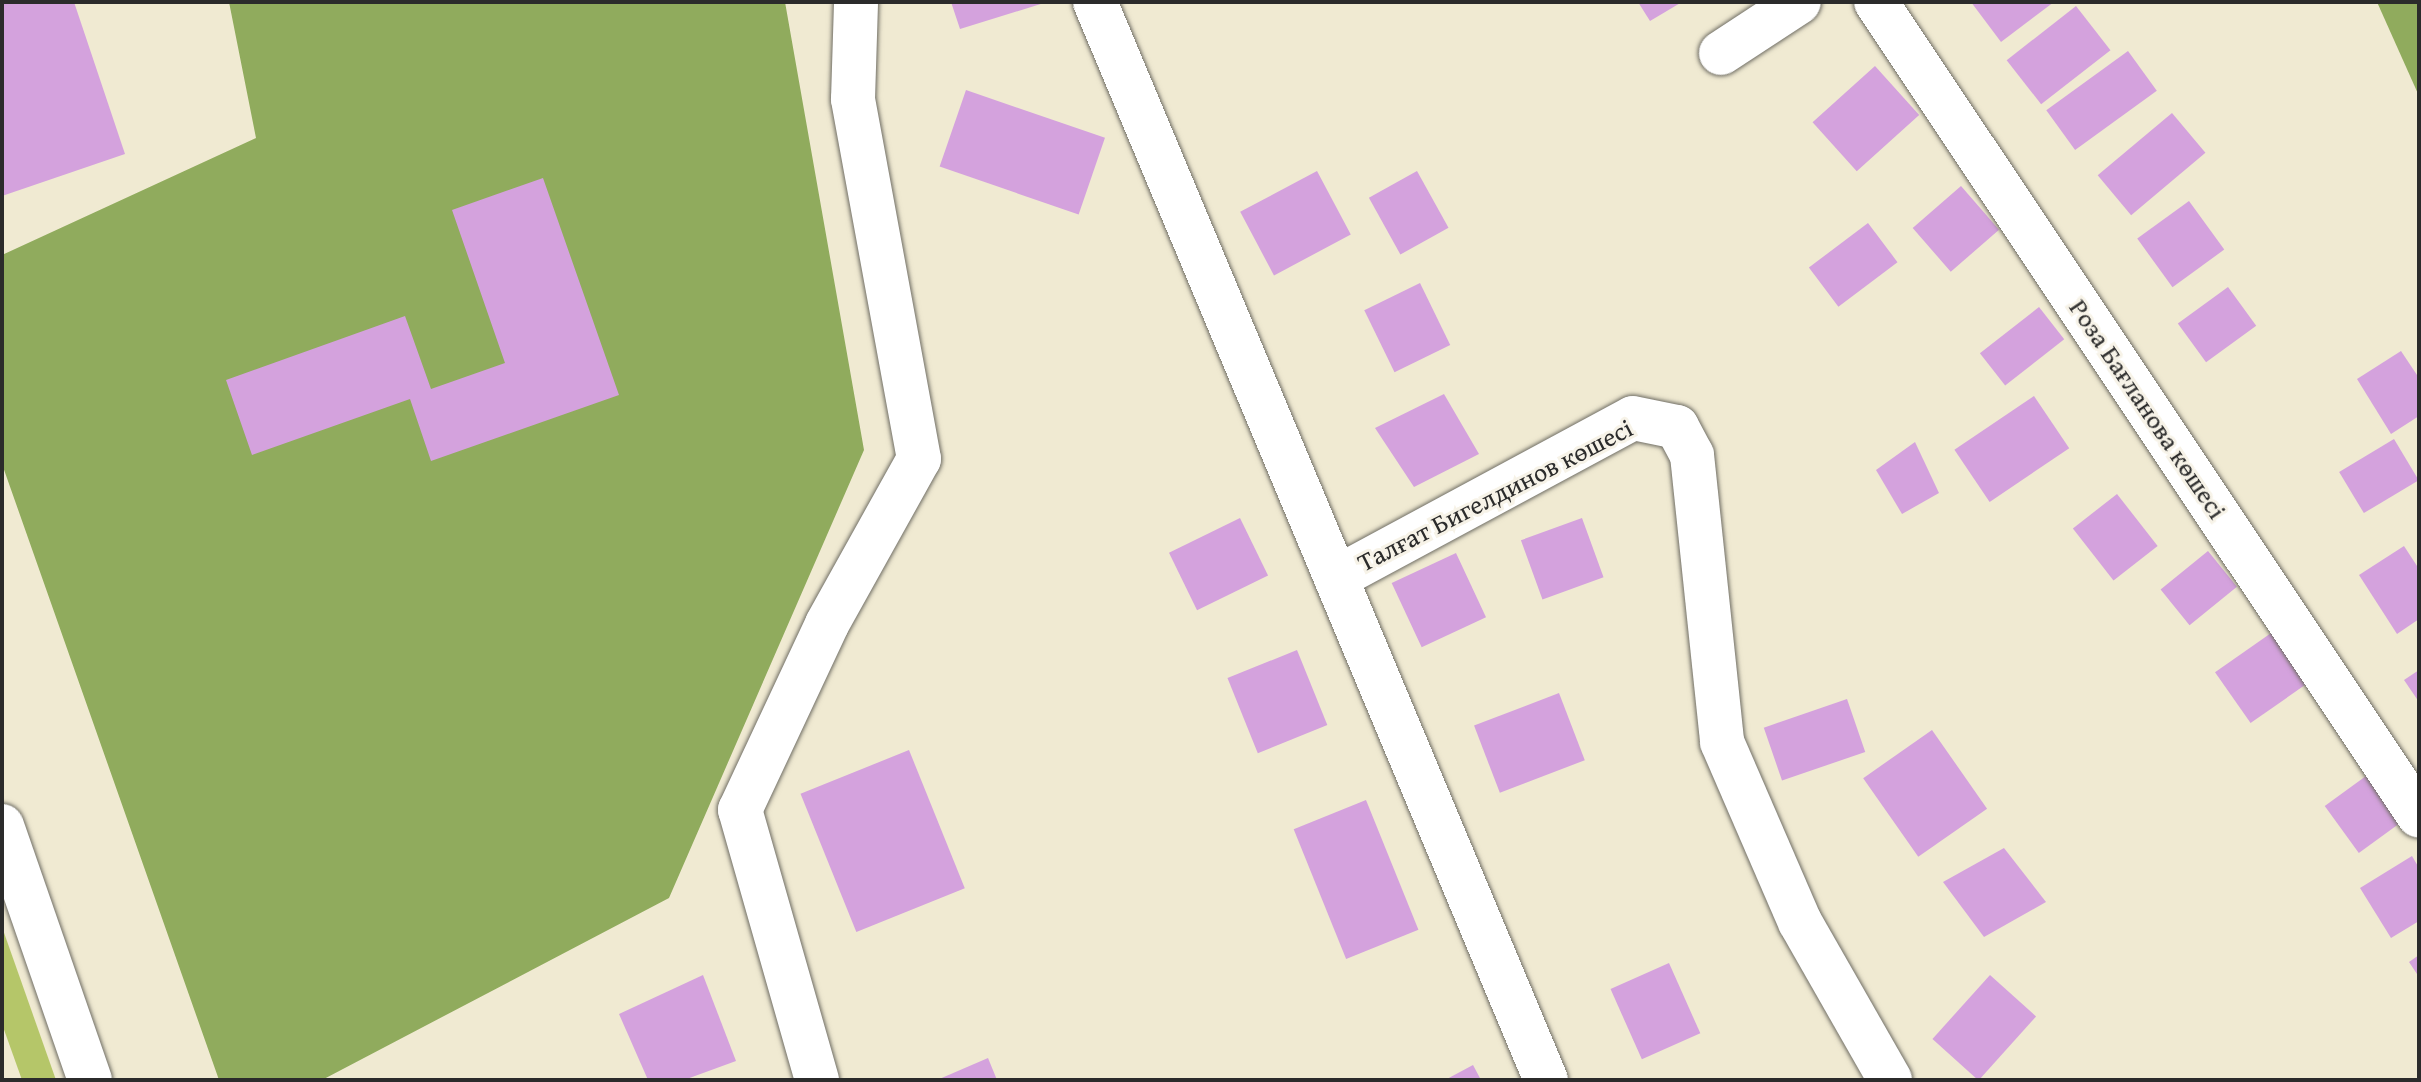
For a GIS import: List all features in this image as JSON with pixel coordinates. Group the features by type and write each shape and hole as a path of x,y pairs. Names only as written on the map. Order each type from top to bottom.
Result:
{"street":[{"path":"817,1080 740,810 827,624 919,459 853,99 856,2"},
{"name":"Талғат Бигелдинов көшесі","path":"1095,2 1546,1080"},
{"path":"1721,53 1799,2"},
{"name":"Роза Бағланова көшесі","path":"1876,2 2419,816"},
{"name":"Талғат Бигелдинов көшесі","path":"1336,578 1633,418 1677,427 1692,455 1722,742 1800,922 1890,1080"},
{"path":"2,826 90,1080"}],"green space":[{"path":"229,2 785,2 864,450 669,898 322,1080 219,1080 2,464 2,255 256,138"},
{"path":"2377,2 2419,2 2419,96"},
{"path":"2,927 56,1080 22,1080 2,1024"}],"building":[{"path":"2,2 74,2 125,154 2,196"},
{"path":"951,2 1044,2 1044,3 960,29"},
{"path":"1638,2 1682,2 1650,21"},
{"path":"1971,2 2054,2 2001,42"},
{"path":"2076,6 2110,50 2041,104 2007,60"},
{"path":"2128,51 2157,91 2075,150 2046,110"},
{"path":"1875,66 1919,115 1857,171 1813,122"},
{"path":"966,90 1105,138 1079,214 940,167"},
{"path":"2172,113 2205,153 2131,215 2098,175"},
{"path":"1317,171 1351,235 1274,275 1240,212"},
{"path":"1417,171 1449,228 1400,255 1369,198"},
{"path":"543,178 619,395 431,461 410,399 252,455 226,380 405,316 431,389 505,363 452,210"},
{"path":"1961,186 1999,230 1951,272 1913,228"},
{"path":"2189,201 2224,250 2172,287 2137,239"},
{"path":"1868,223 1897,262 1838,307 1809,268"},
{"path":"1420,283 1450,345 1395,372 1364,310"},
{"path":"2228,287 2256,326 2206,362 2178,323"},
{"path":"2039,307 2064,339 2005,385 1980,353"},
{"path":"2401,351 2419,378 2419,416 2391,434 2357,379"},
{"path":"1444,394 1479,454 1414,487 1375,428"},
{"path":"2034,396 2069,448 1990,502 1954,450"},
{"path":"2394,439 2419,480 2364,513 2339,472"},
{"path":"1915,442 1939,493 1902,514 1876,470"},
{"path":"2117,494 2158,546 2114,580 2073,528"},
{"path":"1240,518 1268,576 1197,610 1169,553"},
{"path":"1582,518 1604,577 1542,599 1521,540"},
{"path":"2404,546 2419,569 2419,619 2397,634 2359,575"},
{"path":"2208,551 2237,587 2190,625 2161,589"},
{"path":"1456,553 1486,617 1422,647 1392,583"},
{"path":"2274,631 2310,682 2251,723 2215,672"},
{"path":"1297,650 1327,725 1258,753 1227,678"},
{"path":"2419,670 2419,702 2404,680"},
{"path":"1559,693 1585,760 1500,793 1474,726"},
{"path":"1847,699 1865,752 1782,781 1764,728"},
{"path":"1932,730 1987,809 1918,857 1863,778"},
{"path":"909,750 965,888 856,932 801,794"},
{"path":"2366,776 2400,823 2359,853 2325,806"},
{"path":"1366,800 1418,930 1346,959 1294,829"},
{"path":"2004,848 2046,902 1984,937 1943,882"},
{"path":"2412,856 2419,868 2419,921 2391,938 2360,888"},
{"path":"2419,955 2419,977 2409,962"},
{"path":"1669,963 1700,1033 1642,1059 1611,989"},
{"path":"703,975 736,1061 684,1080 648,1080 619,1014"},
{"path":"1990,975 2036,1016 1979,1080 1932,1039"},
{"path":"988,1058 997,1080 937,1080"},
{"path":"1473,1065 1481,1080 1445,1080"}]}
